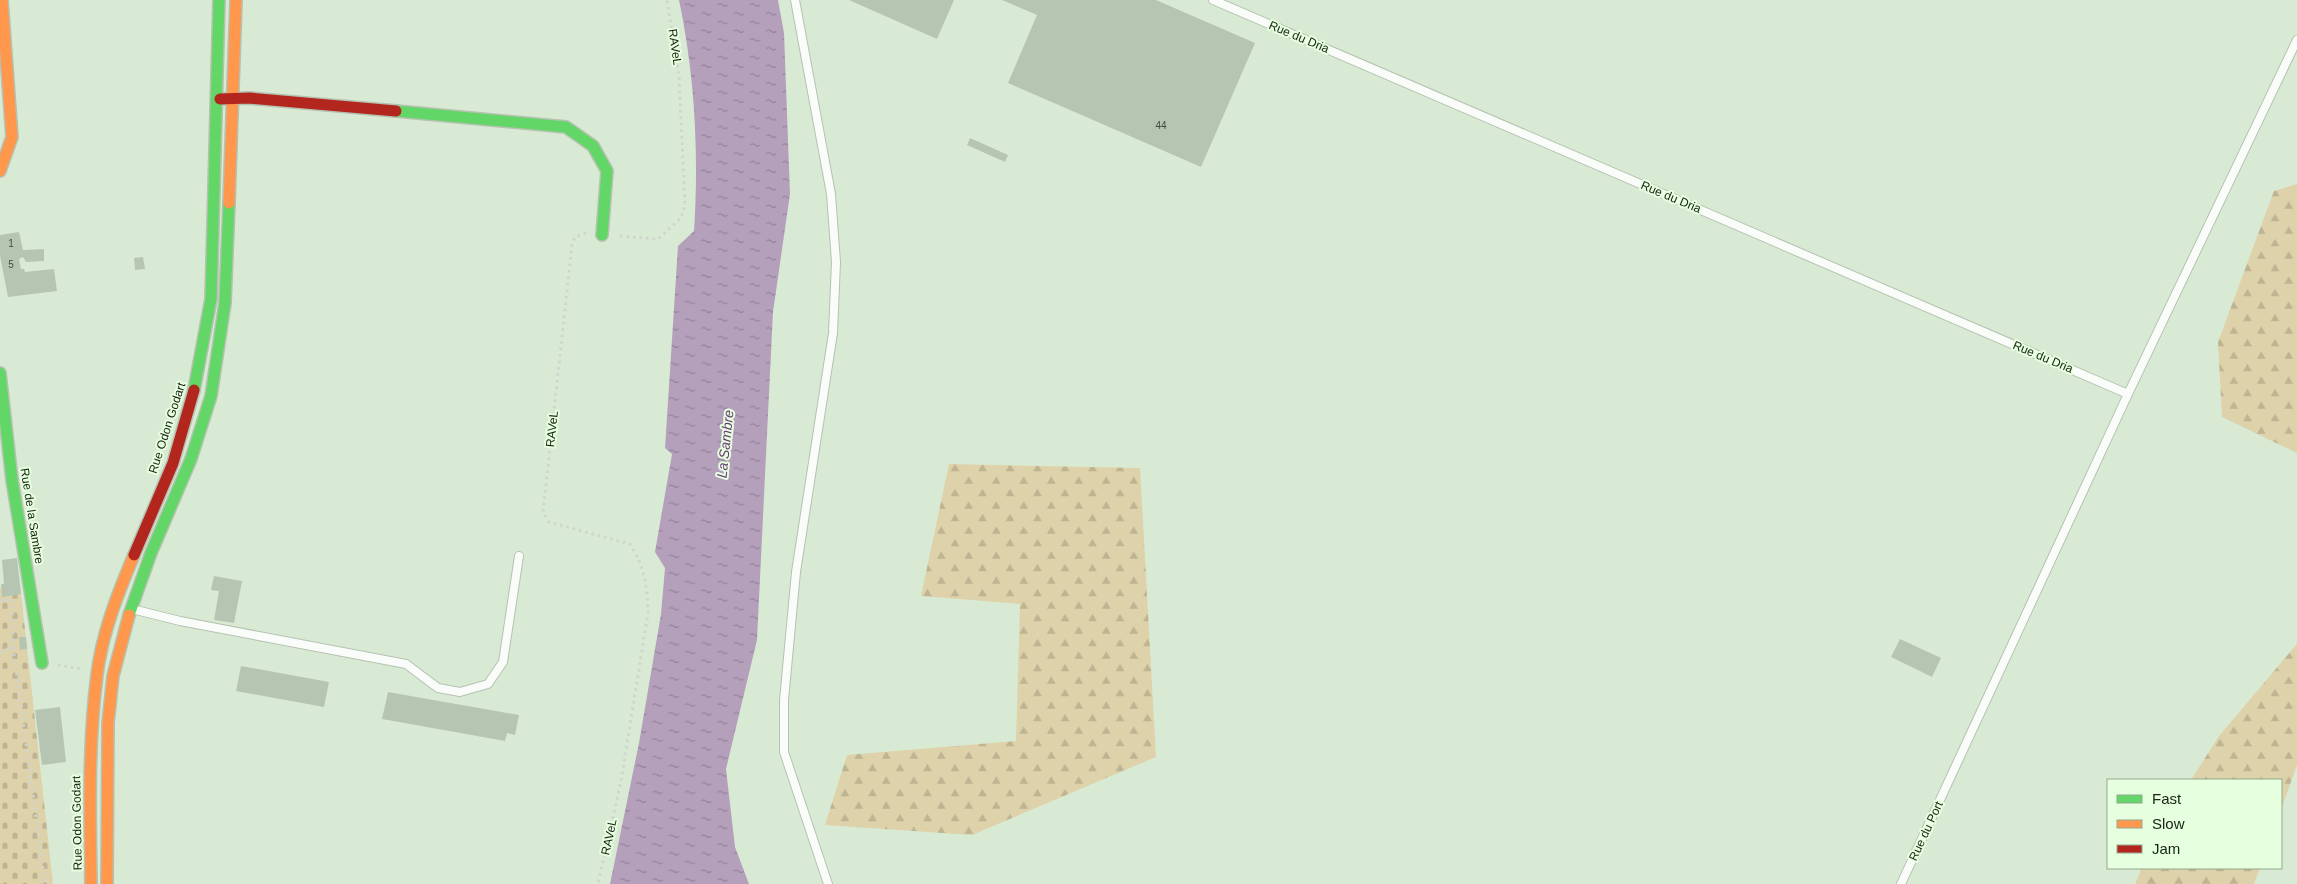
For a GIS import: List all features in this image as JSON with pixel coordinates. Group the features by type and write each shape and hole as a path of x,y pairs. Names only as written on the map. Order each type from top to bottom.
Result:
{"main road":[{"path":"0,170 12,137 2,0"},
{"name":"Rue Odon Godart","path":"91,884 89,775 97,673 114,603 173,463 197,380 211,299 219,0"},
{"path":"107,884 108,723 114,676 131,609 151,553 191,459 211,396 225,303 234,97 236,0"},
{"path":"216,99 234,97 566,128 593,146 607,171 602,235"},
{"name":"Rue de la Sambre","path":"0,373 12,480 42,663"}],"lane":[{"path":"795,0 831,194 836,262 833,333 796,572 784,700 784,752 828,884"},
{"name":"Rue du Dria","path":"1213,0 2128,394"},
{"path":"2128,394 2297,40"},
{"name":"Rue du Port","path":"1901,884 2128,394"},
{"path":"114,603 180,621 406,664 438,688 460,692 488,684 502,662 519,556"}],"path":[{"name":"RAVeL","path":"598,884 621,781 648,613 647,588 642,562 630,544 549,522 543,512 572,245 576,237 583,233 658,238 681,218 685,206 680,76 667,0"},
{"path":"0,601 12,599 13,647 44,884"},
{"path":"0,652 13,647"},
{"path":"79,678 82,660"}],"green space":[{"path":"2297,184 2297,453 2222,417 2218,342 2274,191"},
{"path":"949,464 1140,468 1156,757 972,835 825,825 847,755 1016,741 1020,604 921,596"},
{"path":"20,584 53,884 0,884 0,588"},
{"path":"2297,644 2297,765 2282,807 2282,779 2192,779 2219,736"},
{"path":"2142,869 2260,869 2254,884 2135,884"}],"water":[{"name":"La Sambre","path":"679,0 778,0 784,33 790,194 773,312 757,640 726,769 735,847 749,884 610,884 639,743 661,614 665,568 655,552 672,454 665,448 678,246 694,231 696,144 689,57"}],"building":[{"path":"849,0 954,0 937,39"},
{"path":"1002,0 1156,0 1255,43 1201,167 1008,83 1037,15"},
{"path":"970,138 1008,155 1005,162 967,145"},
{"path":"19,232 23,250 44,249 44,261 26,262 23,257 19,259 21,269 24,269 25,272 54,269 57,291 8,297 0,256 0,235"},
{"path":"143,257 145,269 135,270 134,258"},
{"path":"17,558 21,594 2,597 1,584 4,584 2,560"},
{"path":"214,576 242,581 234,623 214,620 219,591 211,590"},
{"path":"19,637 26,637 27,649 20,650"},
{"path":"1900,639 1941,658 1932,677 1891,657"},
{"path":"241,666 329,682 324,707 236,691"},
{"path":"388,692 519,715 515,735 507,733 505,741 382,719"},
{"path":"60,707 66,762 42,765 35,710"}],"traffic: fast":[{"path":"194,390 211,299 219,0"},
{"path":"396,111 566,127 593,146 607,171 602,235"},
{"path":"129,615 151,553 191,459 211,396 225,303 229,203"},
{"path":"0,373 12,480 42,663"}],"traffic: slow":[{"path":"0,171 12,137 2,0"},
{"path":"229,203 236,0"},
{"path":"91,884 91,753 99,659 117,599 134,555"},
{"path":"107,884 108,723 113,676 129,615"}],"traffic: jam":[{"path":"220,99 249,98 396,111"},
{"path":"134,555 173,463 194,390"}]}
